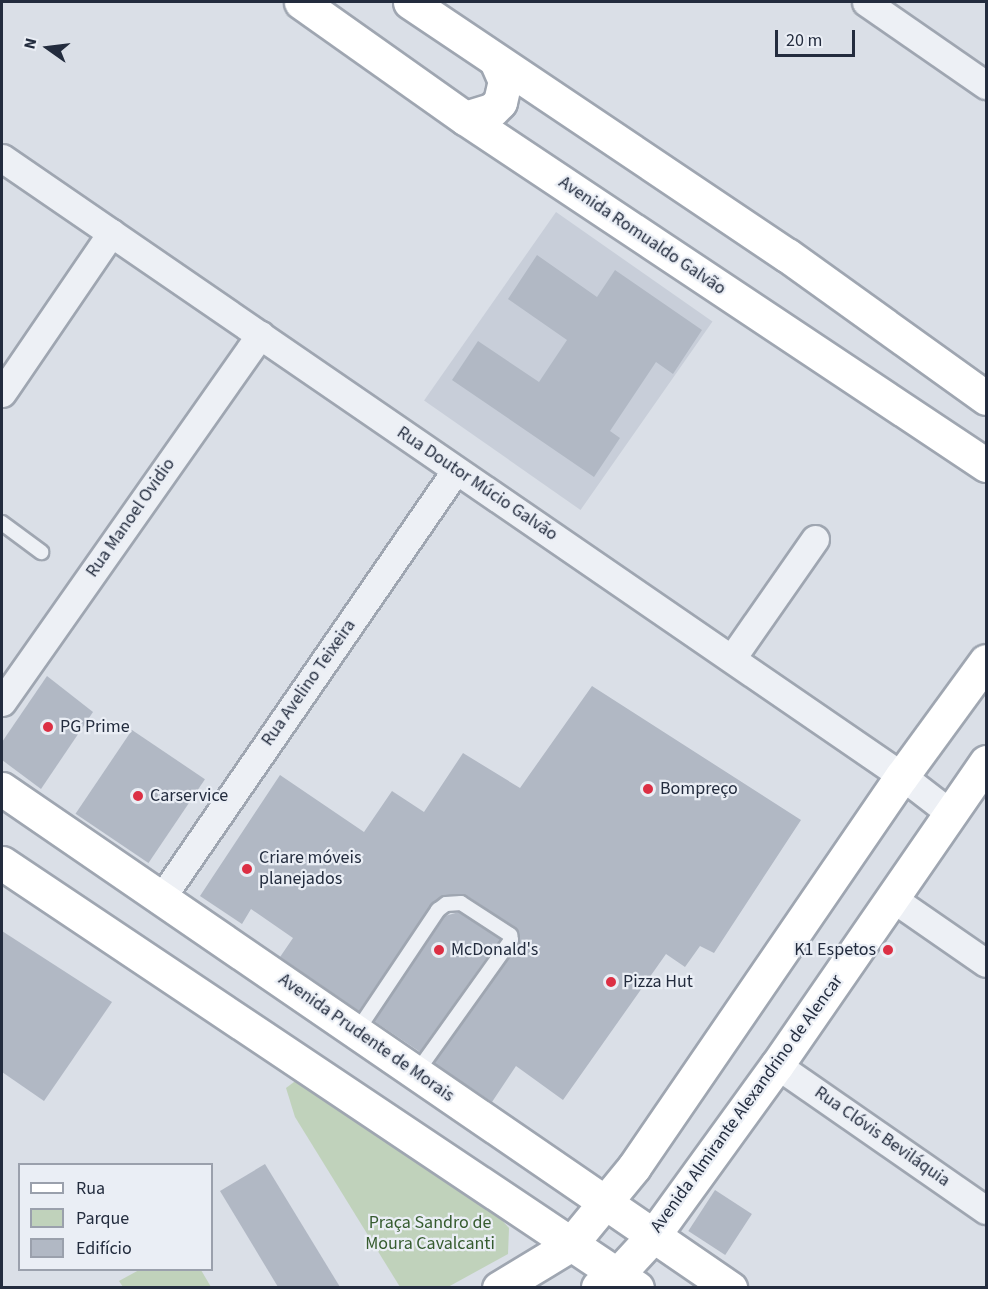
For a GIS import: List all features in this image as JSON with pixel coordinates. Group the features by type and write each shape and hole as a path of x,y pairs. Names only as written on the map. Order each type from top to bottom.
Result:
{"main road":[{"name":"Avenida Romualdo Galvão","path":"301,2 465,118 987,465"},
{"path":"410,2 542,93 787,255 987,398"},
{"path":"465,118 483,114 500,102 505,81 495,61"},
{"path":"509,147 509,127 515,112 524,101 542,93"},
{"path":"499,1287 570,1245 606,1203 902,776 987,661"},
{"name":"Avenida Almirante Alexandrino de Alencar","path":"617,1283 654,1236 777,1065 987,762"},
{"name":"Avenida Prudente de Morais","path":"2,789 730,1287"},
{"path":"2,863 570,1245 617,1283"}],"street":[{"path":"866,2 987,85"},
{"name":"Rua Doutor Múcio Galvão","path":"2,158 732,658 902,776 951,813"},
{"path":"2,393 111,233"},
{"name":"Rua Manoel Ovidio","path":"2,702 260,335"},
{"name":"Rua Avelino Teixeira","path":"162,897 456,470"},
{"path":"732,658 815,539"},
{"path":"892,898 987,963"},
{"name":"Rua Clóvis Beviláquia","path":"777,1065 987,1210"}],"lane":[{"path":"2,523 41,552"},
{"path":"357,1031 438,910 446,904 461,903 510,935 512,940 416,1073"}],"shaded area":[{"path":"556,212 712,322 581,510 424,400"}],"green space":[{"name":"Praça Sandro de Moura Cavalcanti","path":"307,1081 500,1218 509,1228 508,1254 448,1287 400,1287 295,1117 286,1088 294,1082"},
{"path":"137,1271 202,1271 211,1287 123,1287 119,1281"}],"building":[{"path":"537,255 597,297 615,270 702,330 673,374 656,362 610,431 620,438 594,477 452,380 478,341 539,382 567,340 508,299"},
{"name":"PG Prime","path":"47,676 93,712 41,789 2,760 2,742"},
{"path":"592,686 801,820 714,953 700,946 685,967 666,954 563,1100 516,1066 492,1102 434,1063 520,941 515,928 466,895 445,895 431,905 359,1011 280,957 293,938 251,909 242,924 200,896 280,775 364,832 392,791 424,812 463,753 520,788"},
{"name":"Carservice","path":"132,730 205,779 148,863 76,814"},
{"name":"McDonald's","path":"459,912 500,939 420,1052 374,1021 445,916"},
{"path":"2,931 112,1002 44,1101 2,1072"},
{"path":"265,1164 340,1287 278,1287 220,1191"},
{"path":"715,1190 752,1214 725,1255 688,1231"}],"place":[{"name":"PG Prime","path":"48,727"},
{"name":"Bompreço","path":"648,789"},
{"name":"Carservice","path":"138,796"},
{"name":"Criare móveis planejados","path":"247,869"},
{"name":"McDonald's","path":"439,950"},
{"name":"K1 Espetos","path":"888,950"},
{"name":"Pizza Hut","path":"611,982"}]}
